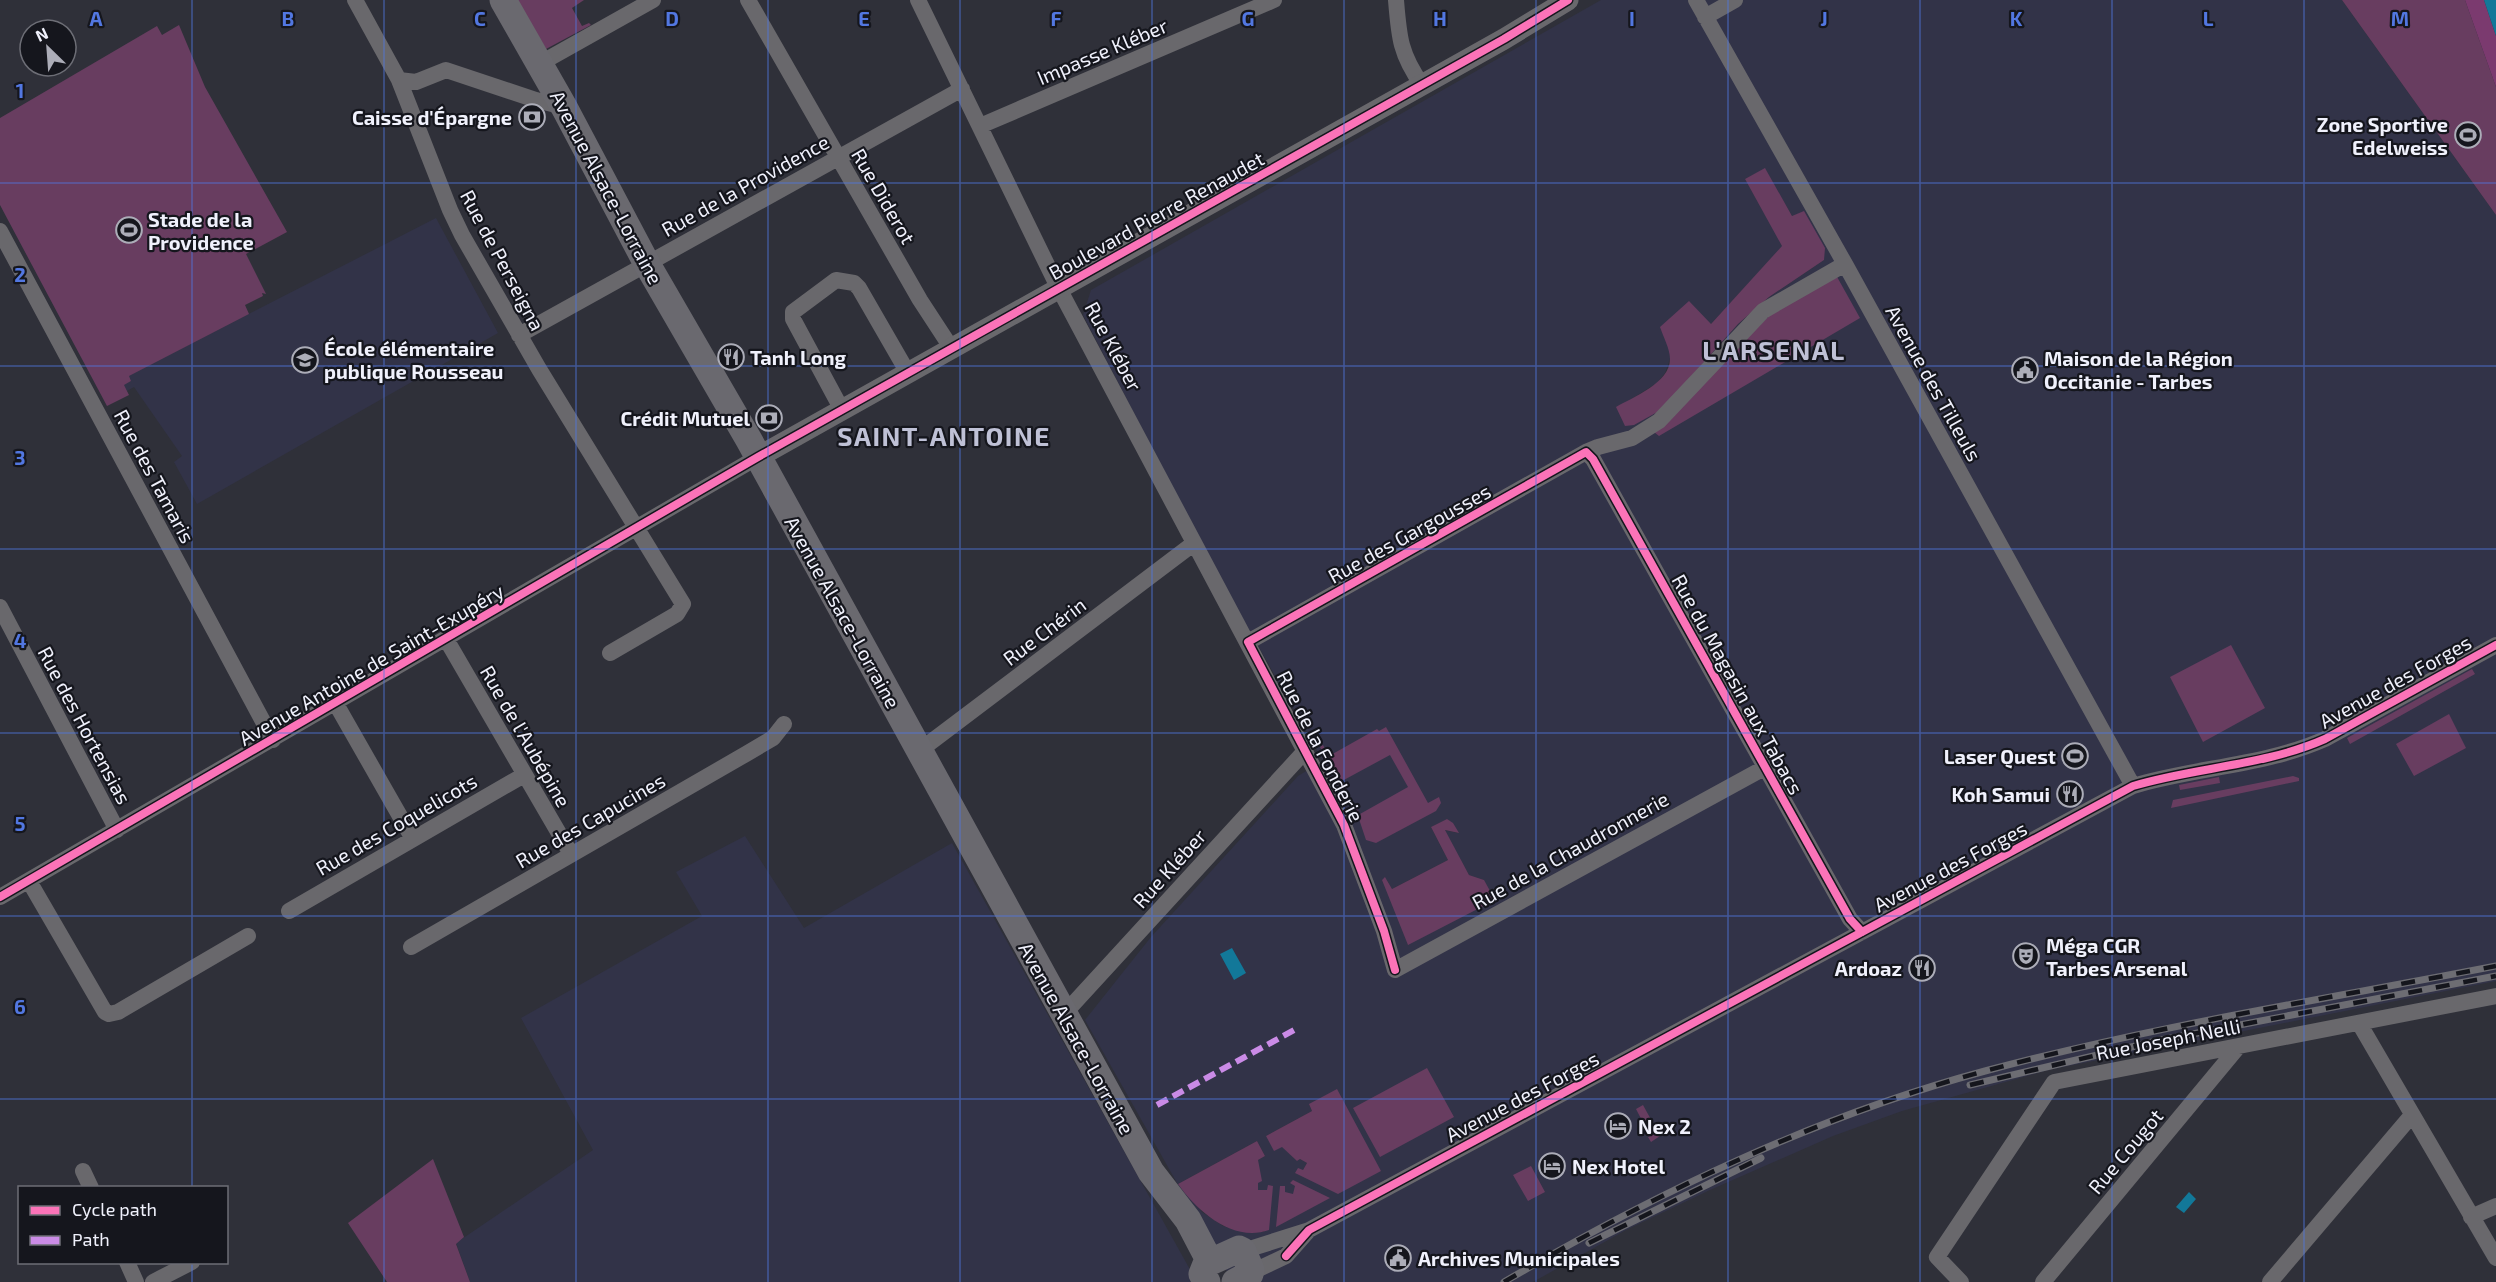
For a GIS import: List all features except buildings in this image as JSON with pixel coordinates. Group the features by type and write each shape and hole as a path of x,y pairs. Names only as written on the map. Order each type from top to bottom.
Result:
{"main road":[{"name":"Avenue Alsace-Lorraine","path":"503,0 564,107 647,264 758,457 1151,1172 1188,1220 1222,1270"}],"street":[{"name":"Rue de Perseigna","path":"355,0 399,80 450,210 519,335 683,604 677,614 610,653"},
{"path":"539,63 653,0"},
{"name":"Rue Diderot","path":"748,0 920,300 952,349"},
{"name":"Rue Kléber","path":"918,0 1060,288 1193,544 1248,642"},
{"name":"Impasse Kléber","path":"980,126 1274,0"},
{"path":"1396,0 1399,38 1412,71 1422,85"},
{"name":"Boulevard Pierre Renaudet","path":"758,457 1422,85 1568,0"},
{"name":"Avenue des Tilleuls","path":"1696,0 1845,264 2133,786"},
{"path":"1705,17 1735,0"},
{"path":"399,80 416,82 446,70 564,107"},
{"name":"Rue de la Providence","path":"519,335 962,89"},
{"name":"Rue des Tamaris","path":"0,231 273,740"},
{"name":"Rue des Gargousses","path":"1248,642 1586,452 1632,438 1659,422 1763,311 1845,264"},
{"path":"842,410 793,319 793,312 836,280 847,281 859,288 908,373"},
{"name":"Rue du Magasin aux Tabacs","path":"1586,452 1593,459 1850,919 1862,932"},
{"name":"Avenue Antoine de Saint-Exupéry","path":"0,897 758,457"},
{"name":"Rue Chérin","path":"919,751 1193,544"},
{"name":"Rue des Hortensias","path":"0,607 117,830"},
{"name":"Rue de l'Aubépine","path":"446,639 571,854"},
{"name":"Rue de la Fonderie","path":"1248,642 1344,825 1384,931 1395,970"},
{"name":"Avenue des Forges","path":"1222,1270 1309,1230 2133,786 2168,776 2297,751 2325,739 2496,645"},
{"path":"336,704 412,839"},
{"name":"Rue des Capucines","path":"411,947 773,738 784,724"},
{"name":"Rue Kléber","path":"1064,1014 1305,751"},
{"name":"Rue de la Chaudronnerie","path":"1395,970 1766,767"},
{"name":"Rue des Coquelicots","path":"289,911 524,775"},
{"path":"29,881 105,1012 109,1014 118,1012 248,936"},
{"name":"Rue Joseph Nelli","path":"1958,1281 1937,1257 2054,1082 2496,996"},
{"path":"2359,1023 2496,1258"},
{"name":"Rue Cougot","path":"2043,1282 2239,1046"},
{"path":"2270,1282 2412,1115"},
{"path":"83,1172 90,1186"},
{"path":"2471,1217 2496,1206"},
{"name":"Avenue des Forges","path":"1222,1270 1286,1256 1309,1230"},
{"path":"127,1264 136,1282"},
{"path":"153,1282 190,1264"}],"shaded area":[{"path":"516,0 584,0 572,8 582,26 589,23 591,25 546,49"},
{"path":"1601,0 2342,0 2496,215 2496,981 2048,1070 1902,1111 1833,1136 1710,1190 1626,1230 1533,1282 1233,1282 1085,1020 1151,937 1298,776 1323,761 1217,573 1083,315 1091,290","holes":["1765,169 1792,216 1804,212 1824,260 1769,297 1738,324 1661,410 1617,408 1657,383 1665,373 1670,359 1711,324 1783,246 1745,179","1447,819 1458,833 1444,830 1469,875 1484,880 1408,944 1385,877 1392,889 1448,860 1431,827","1309,1104 1381,1171 1296,1172 1303,1170 1307,1163 1300,1159 1297,1161 1282,1146 1266,1136 1312,1111","1257,1141 1265,1156 1258,1160 1258,1191 1267,1190 1264,1232 1245,1232 1223,1226 1202,1212 1178,1184"]},
{"name":"Zone Sportive Edelweiss","path":"2342,0 2465,0 2496,87 2496,215"},
{"path":"2465,0 2484,0 2496,36 2496,87"},
{"name":"Stade de la Providence","path":"179,25 205,87 287,232 246,254 266,294 262,293 263,296 245,305 249,314 129,376 131,381 124,385 129,395 107,406 0,205 0,118 68,78 78,78 78,72 157,26 162,35"},
{"path":"1765,168 1792,216 1804,211 1825,248 1824,260 1769,297 1738,324 1661,410 1634,425 1625,426 1616,407 1641,394 1657,382 1668,368 1669,351 1660,327 1689,301 1711,324 1782,246 1745,179"},
{"name":"École élémentaire publique Rousseau","path":"436,218 498,333 197,504 174,462 182,456 134,387 127,391 123,385 131,381 128,376"},
{"path":"1836,275 1860,318 1659,436 1654,432 1772,313"},
{"path":"2231,645 2265,708 2203,742 2170,677"},
{"path":"2472,669 2475,674 2350,744 2347,738"},
{"path":"2449,714 2466,748 2414,776 2396,744"},
{"path":"1386,727 1428,803 1439,797 1441,803 1436,811 1376,843 1366,840 1358,816 1351,805 1354,803 1360,814 1408,787 1390,755 1342,781 1347,792 1343,794 1320,747 1323,745 1329,756 1377,729 1379,731"},
{"path":"2293,776 2299,778 2299,781 2171,808 2173,800"},
{"path":"2219,777 2220,783 2180,790 2179,785"},
{"path":"1447,819 1453,823 1459,833 1445,830 1469,875 1484,880 1495,900 1408,945 1382,880 1385,877 1392,889 1448,860 1431,827"},
{"path":"745,836 804,928 952,843 1197,1282 470,1282 456,1243 593,1150 521,1018 702,916 676,872"},
{"path":"1427,1068 1454,1117 1380,1157 1353,1108"},
{"path":"1337,1089 1381,1171 1338,1194 1295,1173 1298,1168 1303,1170 1307,1163 1300,1159 1297,1161 1282,1147 1274,1151 1266,1136 1312,1111 1309,1104"},
{"path":"1643,1105 1660,1136 1651,1142 1636,1109"},
{"path":"1257,1141 1265,1156 1258,1160 1262,1181 1258,1183 1258,1190 1267,1190 1268,1185 1273,1186 1269,1230 1256,1233 1242,1232 1217,1222 1206,1214 1178,1184"},
{"path":"433,1159 464,1237 456,1244 470,1282 387,1282 348,1223"},
{"path":"1531,1166 1545,1192 1528,1201 1513,1175"},
{"path":"1293,1180 1330,1198 1276,1227 1280,1186 1285,1186 1285,1192 1293,1194 1295,1186 1290,1183"}],"water":[{"path":"2484,0 2496,0 2496,36"},
{"path":"1232,948 1246,973 1234,980 1220,954"},
{"path":"2189,1192 2196,1199 2184,1213 2176,1207"}],"railway":[{"path":"1504,1282 1619,1218 1737,1160 1859,1111 1921,1090 1985,1071 2112,1040 2496,966"},
{"path":"1970,1085 2161,1040 2496,976"},
{"path":"1589,1243 1761,1158"}],"marked path":[{"path":"1157,1105 1298,1028"}],"cycle path":[{"path":"0,897 758,457 1504,39 1568,0"},
{"path":"1395,970 1384,931 1344,825 1248,642 1586,452 1593,459 1850,919 1862,932"},
{"path":"1286,1256 1309,1230 2133,786 2181,774 2254,761 2302,748 2325,739 2496,645"}],"place":[{"name":"Caisse d'Épargne","path":"532,117"},
{"name":"Zone Sportive Edelweiss","path":"2468,135"},
{"name":"Stade de la Providence","path":"129,230"},
{"name":"Tanh Long","path":"731,357"},
{"name":"École élémentaire publique Rousseau","path":"305,360"},
{"name":"Maison de la Région Occitanie - Tarbes","path":"2025,370"},
{"name":"Crédit Mutuel","path":"769,418"},
{"name":"Laser Quest","path":"2075,756"},
{"name":"Koh Samui","path":"2070,794"},
{"name":"Méga CGR Tarbes Arsenal","path":"2026,956"},
{"name":"Ardoaz","path":"1922,968"},
{"name":"Nex 2","path":"1618,1126"},
{"name":"Nex Hotel","path":"1552,1166"},
{"name":"Archives Municipales","path":"1398,1258"}],"district":[{"name":"L'ARSENAL","path":"1774,349"},
{"name":"SAINT-ANTOINE","path":"944,435"}]}
